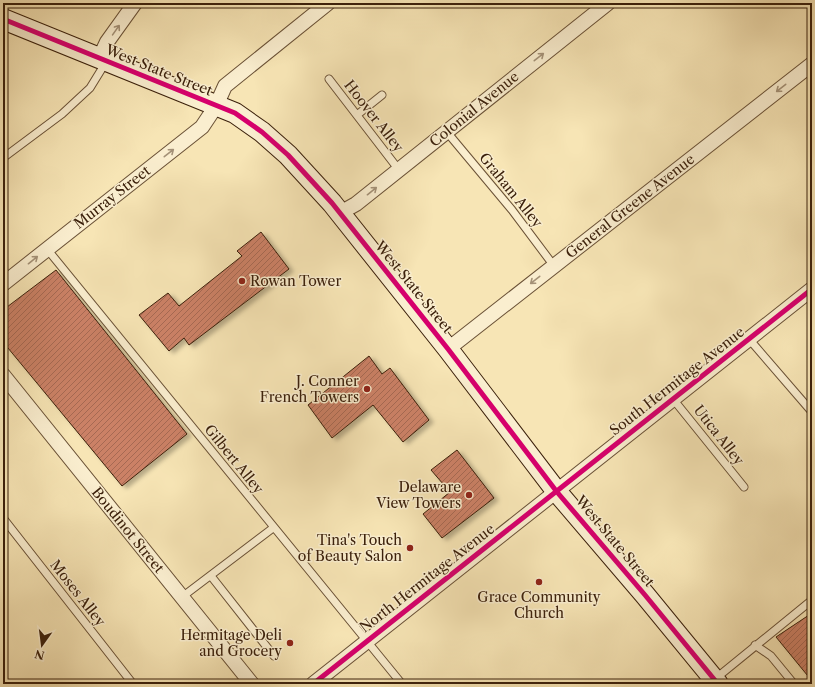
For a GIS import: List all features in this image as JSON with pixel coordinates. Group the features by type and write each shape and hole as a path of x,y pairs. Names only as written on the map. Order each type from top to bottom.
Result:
{"street":[{"path":"103,60 107,42 135,3"},
{"name":"Murray Street","path":"3,284 202,127 216,106 225,86 328,3"},
{"name":"Colonial Avenue","path":"340,213 356,204 608,3"},
{"name":"West State Street","path":"3,19 235,113 262,132 288,155 340,213 448,348 557,492 645,595 716,682"},
{"name":"General Greene Avenue","path":"448,348 812,64"},
{"name":"South Hermitage Avenue","path":"557,492 812,290"},
{"name":"Boudinot Street","path":"3,375 252,684"},
{"name":"North Hermitage Avenue","path":"313,684 365,641 417,603 557,492"}],"lane":[{"path":"3,158 62,114 90,88 103,60"},
{"name":"Hoover Alley","path":"329,79 399,170"},
{"path":"357,115 382,95"},
{"name":"Graham Alley","path":"446,131 512,210 554,266"},
{"name":"Gilbert Alley","path":"47,249 365,641 402,684"},
{"path":"750,339 812,412"},
{"name":"Utica Alley","path":"673,399 744,488"},
{"name":"Moses Alley","path":"3,518 133,684"},
{"path":"182,597 273,528"},
{"path":"211,576 274,656"},
{"path":"716,682 756,645 812,600"},
{"path":"756,645 771,656 794,684"}],"building":[{"name":"Rowan Tower","path":"261,232 289,269 189,345 184,338 169,351 139,315 168,293 179,306 242,256 237,251"},
{"path":"56,270 187,434 122,486 3,342 3,310"},
{"name":"J. Conner French Towers","path":"369,356 382,374 390,368 429,420 403,442 373,405 332,438 308,405"},
{"name":"Delaware View Towers","path":"457,450 494,498 442,538 423,514 450,492 431,470"},
{"path":"812,613 812,681 776,637"}],"cycle path":[{"path":"3,19 235,113 262,132 288,155 332,203 448,349 557,492 645,595 718,684"},
{"path":"313,684 812,289"}],"place":[{"name":"Rowan Tower","path":"242,281"},
{"name":"J. Conner French Towers","path":"367,389"},
{"name":"Delaware View Towers","path":"469,495"},
{"name":"Tina's Touch of Beauty Salon","path":"410,548"},
{"name":"Grace Community Church","path":"539,582"},
{"name":"Hermitage Deli and Grocery","path":"290,643"}]}
